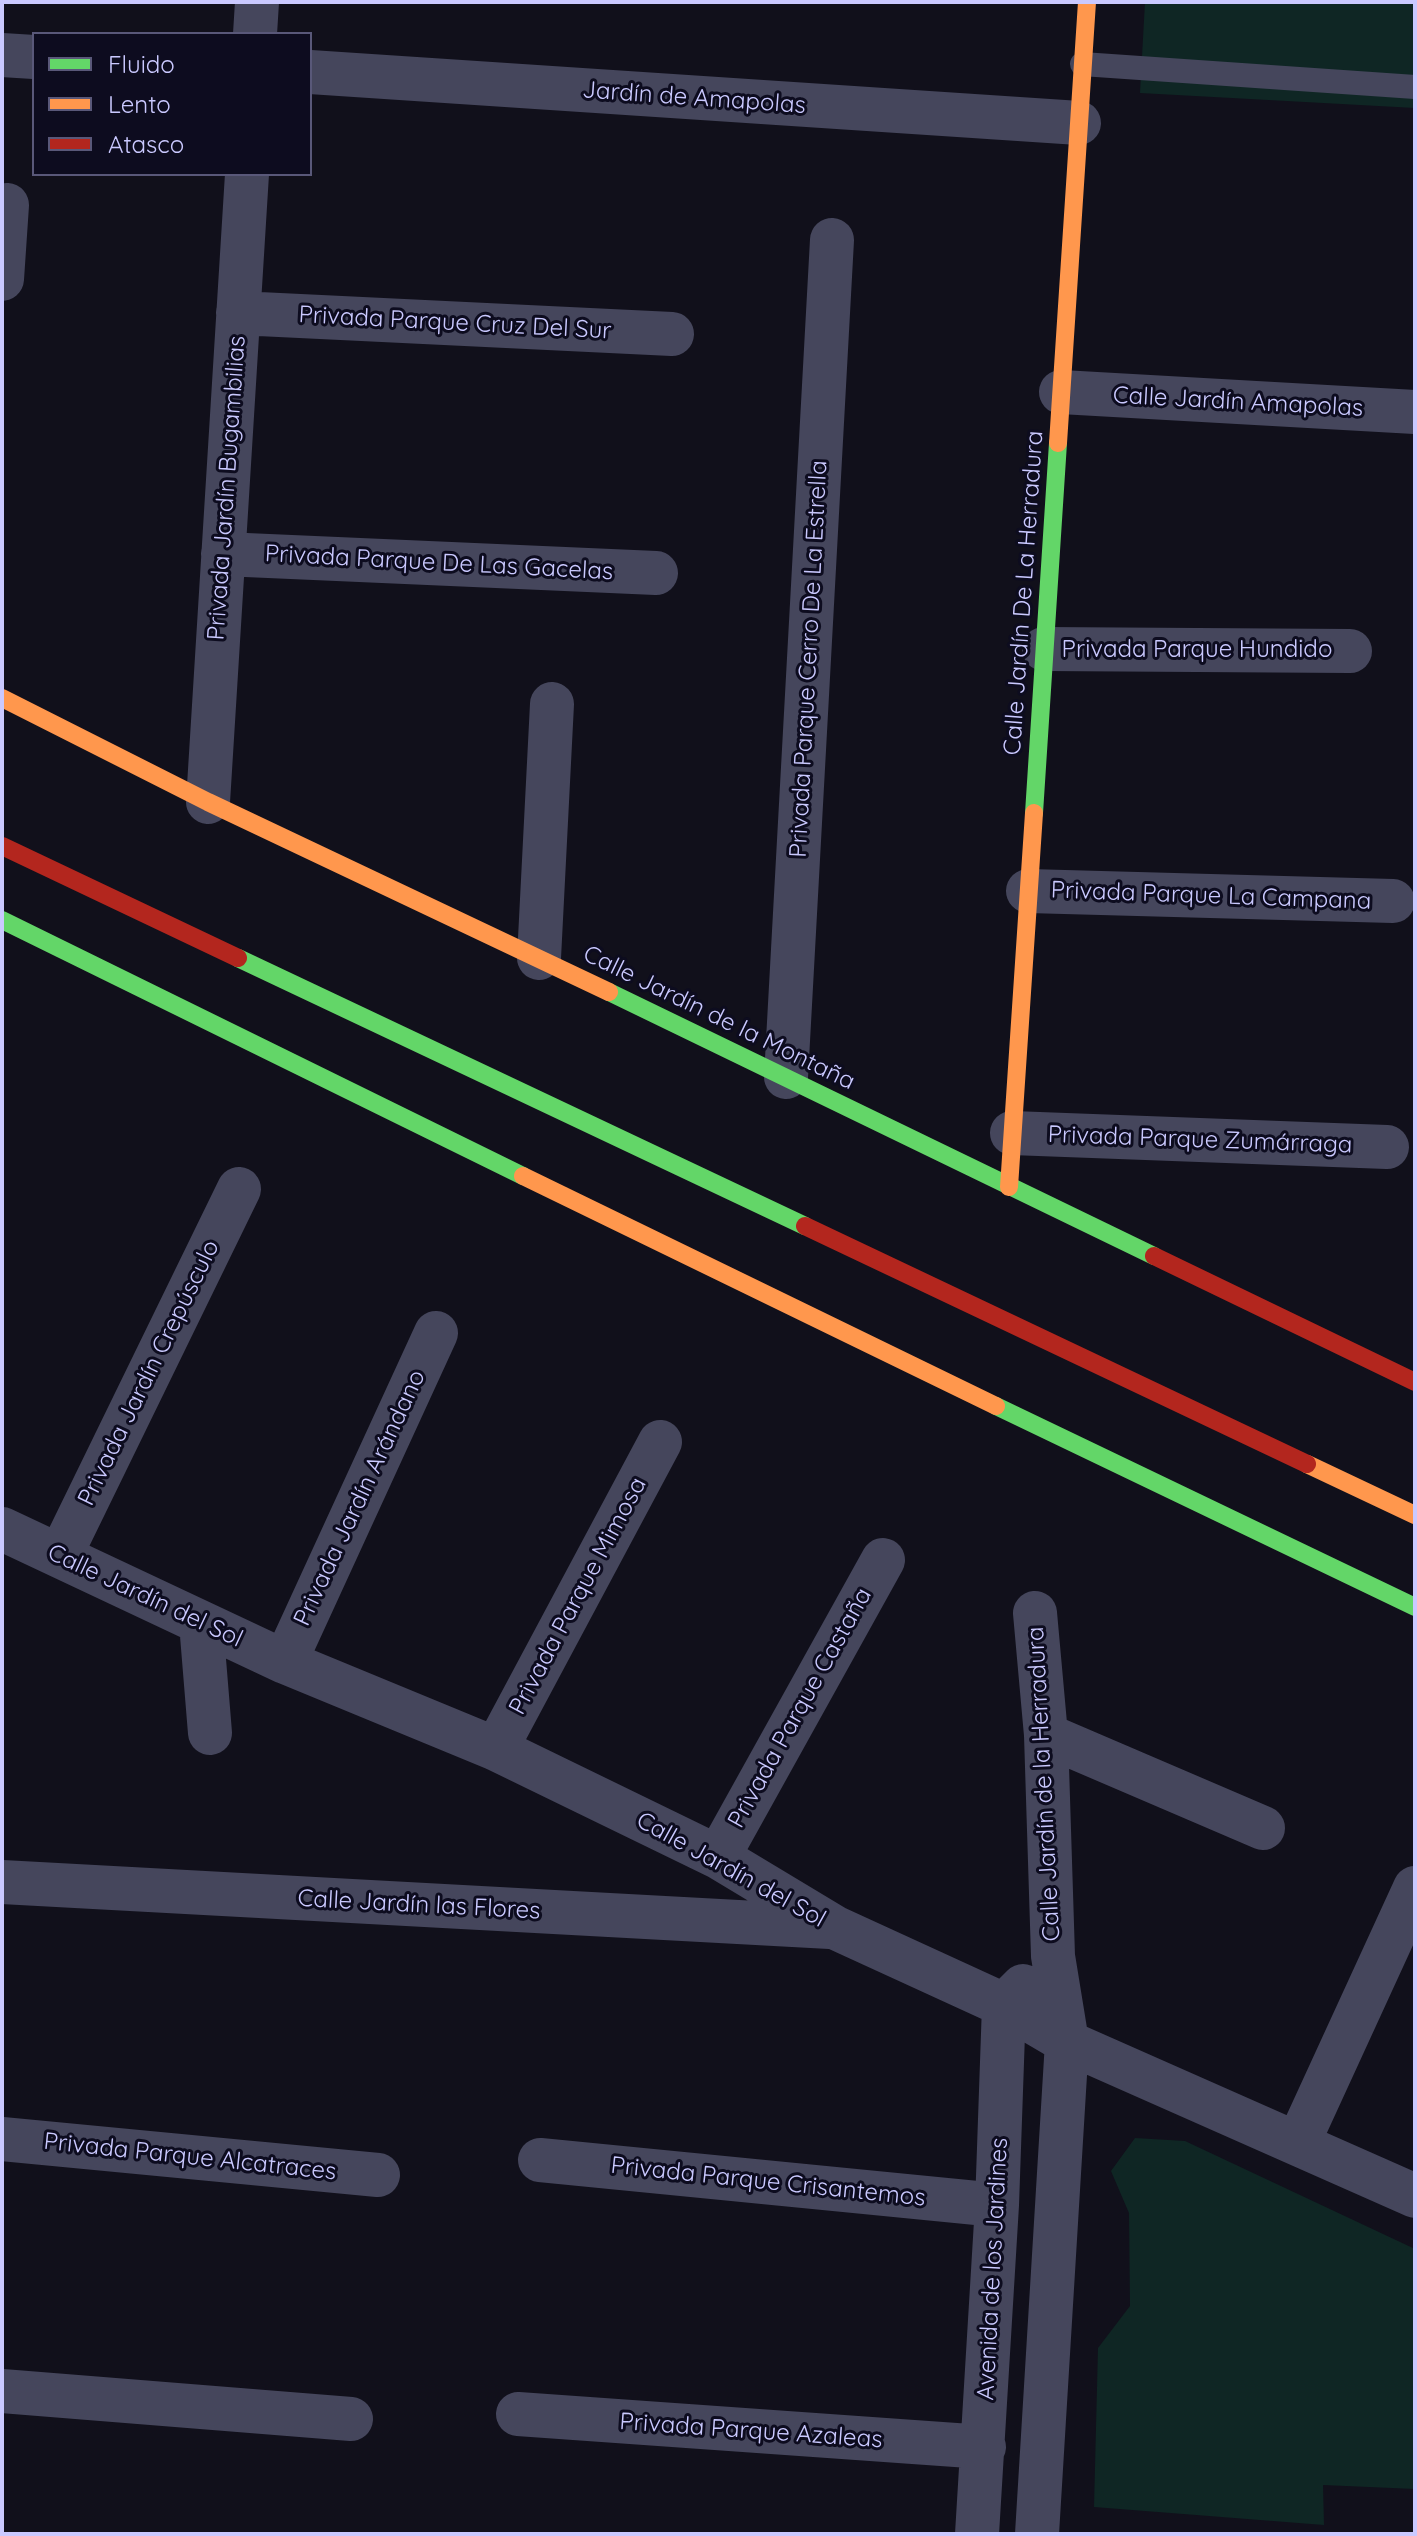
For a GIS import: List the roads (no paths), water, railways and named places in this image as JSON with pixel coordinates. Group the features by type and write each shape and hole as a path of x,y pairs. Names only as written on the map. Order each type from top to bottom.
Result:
{"main road":[{"name":"Calle Jardín De La Herradura","path":"1009,1187 1087,2"},
{"name":"Calle Jardín de la Montaña","path":"2,698 208,802 539,958 1415,1382"},
{"path":"2,846 1415,1515"},
{"path":"2,920 693,1261 1415,1607"}],"street":[{"path":"255,32 257,2"},
{"path":"2,55 32,57"},
{"name":"Jardín de Amapolas","path":"312,72 1079,123"},
{"name":"Privada Jardín Bugambilias","path":"208,802 247,176"},
{"path":"2,279 7,205"},
{"name":"Privada Parque Cerro De La Estrella","path":"786,1077 832,240"},
{"name":"Privada Parque Cruz Del Sur","path":"238,313 672,334"},
{"name":"Calle Jardín Amapolas","path":"1061,392 1415,412"},
{"name":"Privada Parque De Las Gacelas","path":"223,554 656,573"},
{"name":"Privada Parque Hundido","path":"1044,649 1350,651"},
{"path":"539,958 552,704"},
{"name":"Privada Parque La Campana","path":"1028,891 1393,901"},
{"name":"Privada Parque Zumárraga","path":"1012,1133 1387,1147"},
{"name":"Privada Jardín Crepúsculo","path":"60,1556 239,1189"},
{"name":"Privada Jardín Arándano","path":"285,1662 436,1333"},
{"name":"Privada Parque Mimosa","path":"496,1749 660,1442"},
{"name":"Calle Jardín del Sol","path":"2,1529 285,1662 496,1749 718,1857 836,1928 1004,2005 1067,2042 1415,2196"},
{"name":"Privada Parque Castaña","path":"718,1857 883,1560"},
{"name":"Calle Jardín de la Herradura","path":"1035,1613 1046,1735 1053,1956 1067,2042"},
{"path":"201,1623 210,1733"},
{"path":"1046,1735 1263,1828"},
{"name":"Calle Jardín las Flores","path":"2,1882 836,1928"},
{"path":"1298,2143 1415,1888"},
{"name":"Calle Jardín de la Herradura","path":"1004,2005 1053,1956"},
{"name":"Avenida de los Jardines","path":"977,2534 997,2205 1004,2005"},
{"path":"1037,2534 1067,2042"},
{"name":"Privada Parque Alcatraces","path":"2,2139 378,2175"},
{"name":"Privada Parque Crisantemos","path":"540,2160 997,2205"},
{"path":"2,2391 351,2419"},
{"name":"Privada Parque Azaleas","path":"518,2414 984,2447"}],"lane":[{"path":"1082,64 1415,87"}]}
